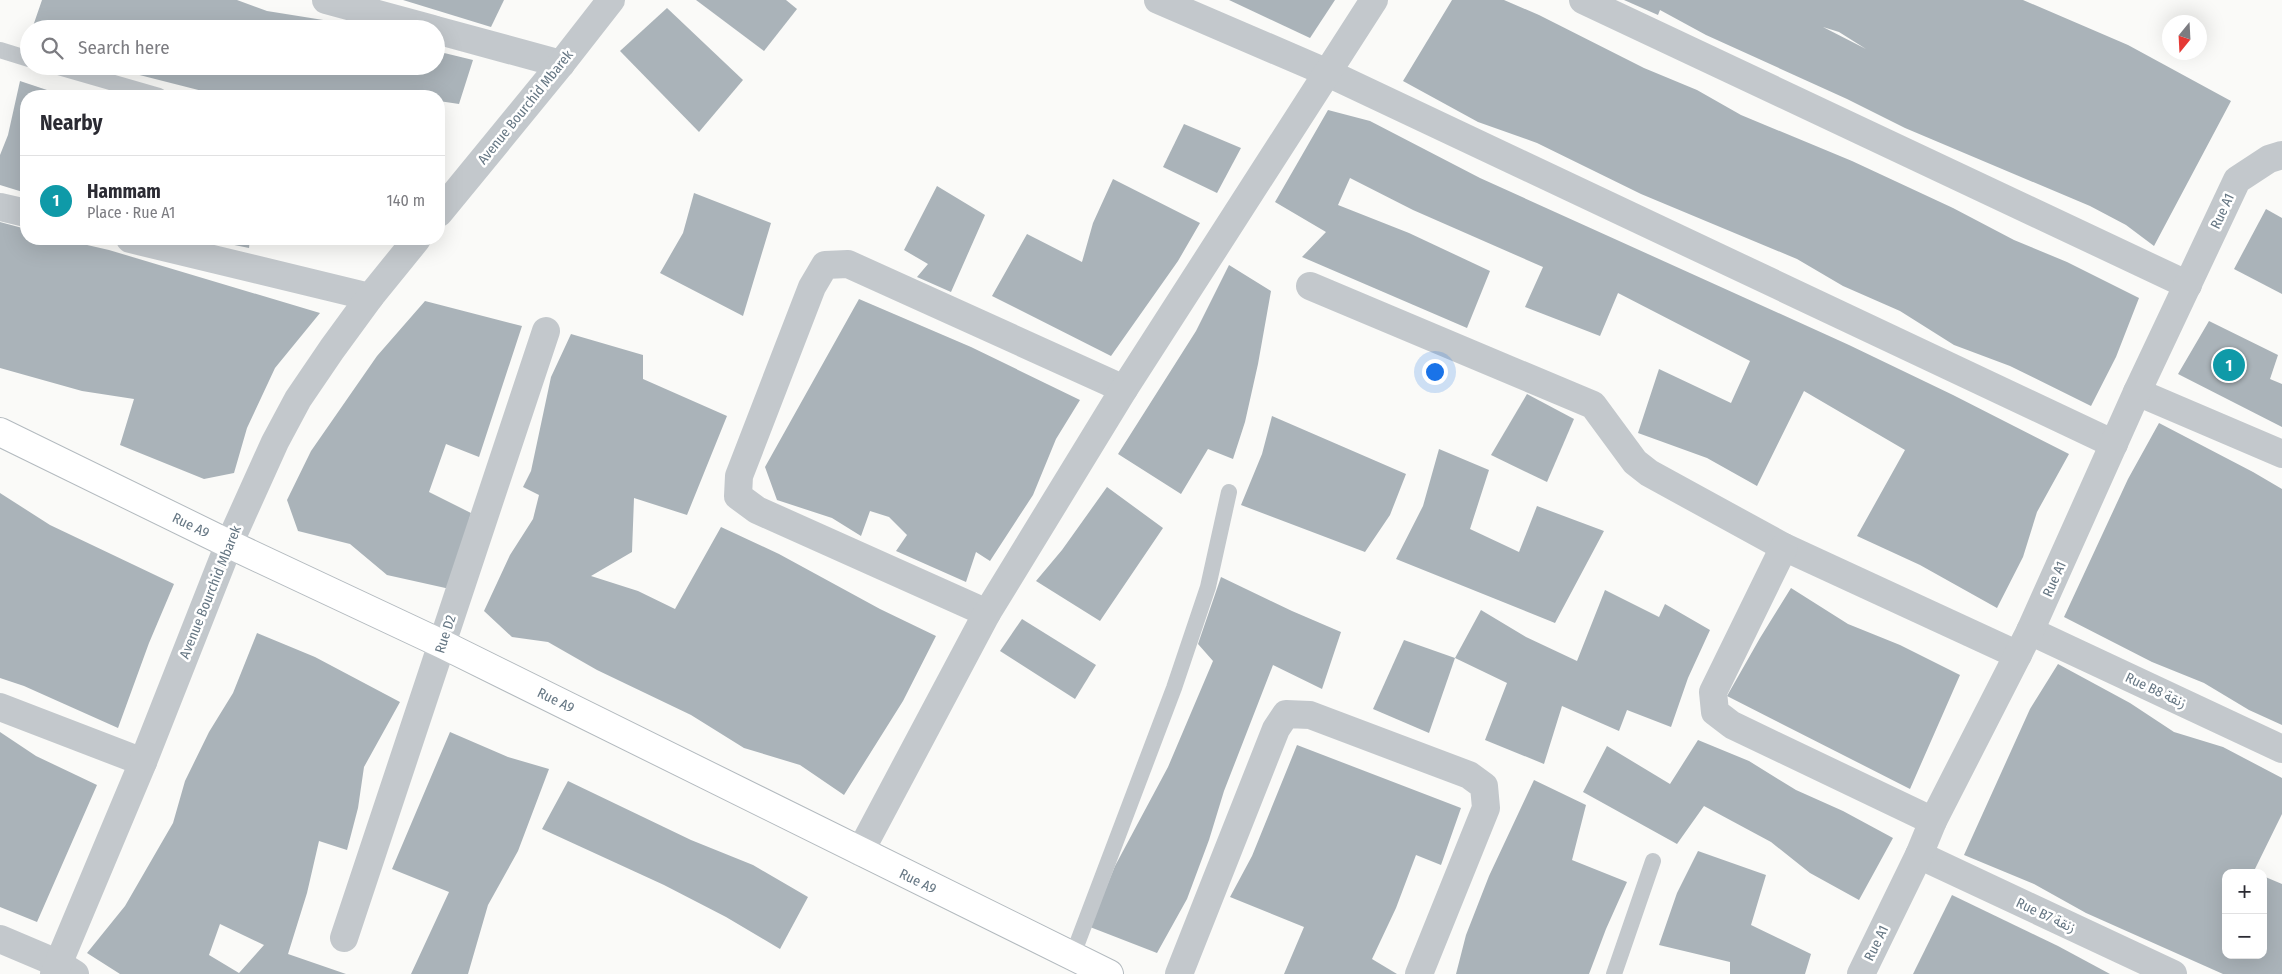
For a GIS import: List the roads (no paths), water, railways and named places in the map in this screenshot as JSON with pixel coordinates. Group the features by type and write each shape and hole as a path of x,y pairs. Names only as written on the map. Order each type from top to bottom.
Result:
{"street":[{"path":"326,0 400,20"},
{"name":"Avenue Bourchid Mbarek","path":"445,206 561,64 610,0"},
{"path":"1158,0 1328,73 2114,444"},
{"path":"860,852 987,613 1124,389 1374,0"},
{"path":"1583,0 2188,285"},
{"path":"445,32 561,64"},
{"name":"Rue A1","path":"1861,974 1933,822 2030,631 2137,392 2237,180 2269,159 2282,155"},
{"path":"0,207 20,212"},
{"path":"155,245 370,297"},
{"name":"Avenue Bourchid Mbarek","path":"63,970 229,544 298,399 370,297 412,245"},
{"path":"987,613 757,510 738,496 740,476 812,287 825,265 848,264 1124,389"},
{"path":"1310,286 1593,405 1635,462 1649,473 1784,547 2018,655"},
{"name":"Rue D2","path":"344,938 546,331"},
{"path":"2137,392 2282,454"},
{"name":"Rue A9","path":"0,432 229,544 442,644 1109,974"},
{"path":"1784,547 1713,692 1715,712 1732,725 1933,822"},
{"name":"Rue B8 زنقة","path":"2030,631 2282,748"},
{"path":"0,707 143,762"},
{"path":"1179,974 1276,728 1286,714 1310,715 1469,774 1484,786 1486,808 1419,974"},
{"name":"Rue B7 زنقة","path":"1919,855 2173,974"},
{"path":"0,939 63,970"}],"lane":[{"path":"0,50 20,56"},
{"path":"86,75 138,90"},
{"path":"1072,957 1177,679 1208,587 1229,492"},
{"path":"1614,974 1654,861"}],"place":[{"name":"Hammam","path":"2229,365"}]}
